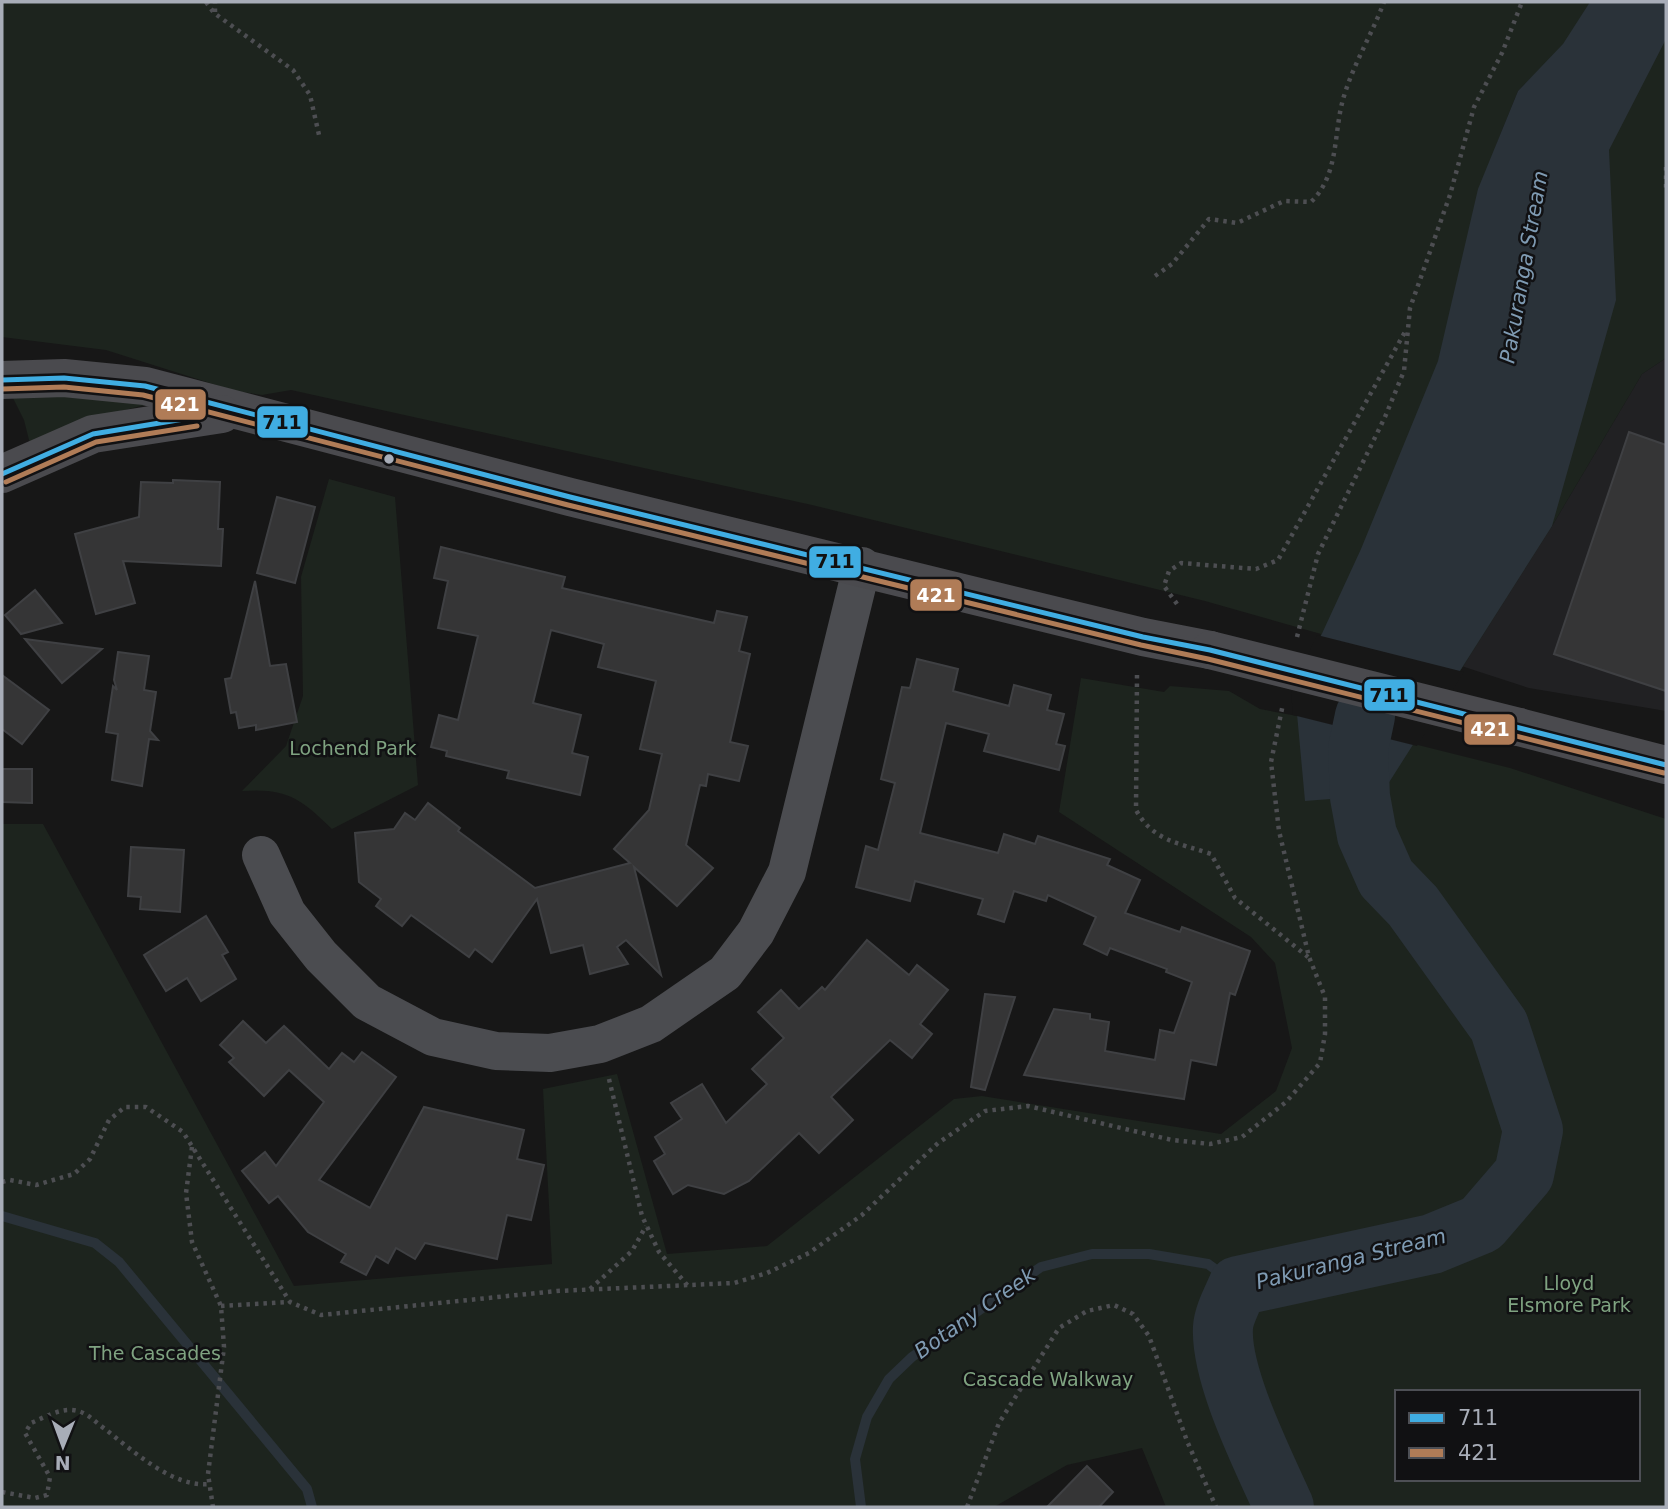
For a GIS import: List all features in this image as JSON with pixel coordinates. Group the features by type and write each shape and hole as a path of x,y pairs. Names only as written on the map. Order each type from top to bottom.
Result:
{"main road":[{"path":"2,380 64,378 145,386 570,497 862,566 1143,637 1210,650 1666,765"},
{"path":"2,474 93,434 245,411"}],"street":[{"path":"261,855 287,914 321,957 367,1002 433,1037 496,1051 550,1053 600,1044 652,1024 725,973 756,932 787,872 862,566"}],"path":[{"path":"206,2 215,13 293,70 310,95 319,135"},
{"path":"215,2 215,13"},
{"path":"1156,276 1172,264 1209,219 1237,223 1271,205 1284,201 1311,202 1318,195 1326,183 1343,98 1384,2"},
{"path":"1295,645 1318,554 1385,417 1404,371 1410,308 1450,195 1474,107 1502,53 1522,2"},
{"path":"1666,167 1666,191"},
{"path":"1177,604 1164,586 1169,570 1181,563 1256,569 1278,560 1408,327"},
{"path":"1137,675 1136,810 1145,828 1161,837 1211,853 1235,898 1309,957"},
{"path":"221,1306 290,1302 321,1315 589,1290 734,1283 767,1273 810,1253 862,1215 938,1143 985,1111 1028,1106 1172,1140 1197,1143 1210,1144 1242,1137 1286,1102 1320,1063 1325,1034 1325,997 1309,957 1279,831 1271,762 1284,697"},
{"path":"600,1044 646,1225 659,1252 688,1287"},
{"path":"2,1182 10,1180 36,1185 74,1174 90,1159 109,1120 125,1107 146,1107 183,1132 290,1302"},
{"path":"192,1146 186,1193 192,1242 221,1306 223,1347 208,1474 213,1507"},
{"path":"589,1290 632,1251 646,1225"},
{"path":"967,1507 999,1423 1059,1328 1087,1311 1114,1305 1133,1314 1149,1336 1187,1441 1216,1507"},
{"path":"2,1492 35,1498 47,1495 50,1477 25,1433 30,1423 60,1411 72,1410 86,1413 150,1462 185,1482 195,1486 210,1484"}],"shaded area":[{"path":"1666,358 1666,711 1529,688 1449,662 1552,526 1642,374"}],"green space":[{"path":"2,2 1666,2 1666,358 1642,374 1552,526 1414,744 1510,768 1666,819 1666,1507 1166,1507 1142,1448 1067,1465 994,1507 2,1507 2,824 43,824 294,1286 552,1264 543,1089 617,1074 667,1254 767,1246 954,1099 982,1096 1221,1134 1276,1091 1292,1048 1275,963 1251,937 1059,812 1081,678 1164,692 1170,686 1229,691 1260,709 1297,716 1295,692 1321,634 1205,601 812,505 291,390 262,395 235,391 106,350 2,337","holes":["1544,65 1495,148 1518,91"]},
{"path":"32,394 149,404 89,419 32,452 24,420 13,398"},
{"name":"Lochend Park","path":"329,479 395,497 418,785 332,829 292,797 271,791 242,791 286,746 303,696 301,577"}],"water":[{"path":"1590,2 1666,2 1666,39 1609,150 1616,300 1552,526 1381,795 1305,801 1295,692 1361,549 1438,361 1478,189 1518,91 1563,44"}],"pier":[{"path":"1317,635 1464,672 1417,746 1293,715 1291,691"}],"building":[{"path":"1629,432 1666,445 1666,691 1554,654"},
{"path":"173,480 220,482 218,529 223,529 221,566 123,561 135,603 96,614 75,534 139,517 141,482 173,483"},
{"path":"277,497 315,507 295,583 257,573"},
{"path":"441,547 565,577 562,588 714,623 717,611 747,617 739,651 750,654 730,742 748,746 739,781 708,774 706,786 700,785 686,845 713,868 677,906 634,867 661,975 626,940 617,947 628,964 590,974 583,945 551,953 537,899 492,962 475,949 469,957 411,915 402,926 376,906 381,899 359,882 355,833 394,829 405,813 415,820 428,803 460,828 458,831 535,888 630,863 614,849 649,810 662,754 640,749 656,681 598,667 604,644 551,630 533,703 581,715 572,753 588,757 580,795 507,778 509,771 446,756 447,751 431,747 439,715 458,720 478,636 438,628 448,581 434,578"},
{"path":"255,581 270,666 286,664 297,722 256,730 256,725 239,728 236,712 231,713 225,679 231,678"},
{"path":"35,590 62,623 21,634 5,615"},
{"path":"25,639 102,649 62,683"},
{"path":"118,652 149,656 144,690 156,692 150,731 158,740 149,739 142,786 112,780 118,734 106,732 113,686 117,690 114,680"},
{"path":"917,659 958,669 953,691 1009,706 1014,685 1051,695 1047,710 1064,714 1056,744 1065,746 1059,770 984,751 989,734 946,723 920,833 998,853 1004,834 1035,844 1038,836 1110,859 1107,865 1140,880 1125,913 1180,932 1182,927 1250,951 1235,995 1230,993 1216,1065 1191,1060 1184,1099 1024,1075 1054,1009 1090,1014 1090,1019 1109,1022 1105,1051 1155,1060 1160,1030 1174,1033 1192,982 1166,972 1167,969 1110,948 1107,955 1084,944 1096,917 1048,895 1046,901 1014,891 1004,922 978,914 983,899 915,881 910,901 856,887 866,846 878,850 895,783 881,779 902,687 910,688"},
{"path":"2,675 49,710 22,744 2,729"},
{"path":"2,769 32,769 32,803 2,802"},
{"path":"131,847 184,850 180,912 140,909 141,897 128,896"},
{"path":"206,916 228,952 222,955 236,979 201,1001 187,978 166,991 144,955"},
{"path":"867,940 909,975 917,965 948,990 920,1024 932,1034 912,1058 890,1040 831,1097 853,1120 819,1153 799,1133 749,1181 724,1194 688,1185 673,1194 654,1161 665,1154 655,1137 682,1119 671,1103 702,1084 726,1123 767,1084 752,1069 784,1038 758,1012 781,990 799,1009 822,987 825,990"},
{"path":"985,994 1015,997 985,1090 971,1087"},
{"path":"243,1021 266,1043 284,1026 329,1069 342,1053 354,1062 362,1052 396,1077 319,1180 370,1208 424,1107 524,1130 517,1159 544,1165 531,1220 507,1215 497,1259 425,1243 415,1259 396,1248 388,1263 376,1256 366,1275 341,1262 346,1254 308,1232 278,1196 269,1203 242,1171 265,1152 276,1166 324,1102 289,1070 264,1096 229,1062 234,1058 220,1045"},
{"path":"1087,1466 1113,1492 1099,1507 1047,1507"}],"waterway":[{"name":"Pakuranga Stream","path":"1284,1507 1245,1419 1228,1369 1223,1327 1238,1286 1432,1244 1481,1224 1524,1174 1533,1130 1499,1026 1413,906 1386,878 1367,835 1360,797 1358,749 1365,716"},
{"name":"Botany Creek","path":"2,1216 95,1243 119,1262 307,1489 312,1507"},
{"name":"Botany Creek","path":"861,1507 855,1459 867,1417 889,1379 912,1357 1041,1267 1092,1254 1149,1254 1208,1264 1238,1286"}],"transit line":[{"name":"711","path":"2,380 64,378 145,386 570,497 1143,637 1210,650 1666,765"},
{"name":"421","path":"2,389 64,387 143,395 568,505 1208,659 1664,773"},
{"name":"711","path":"2,474 93,434 196,417"},
{"name":"421","path":"6,482 96,442 197,426"}],"park label":[{"name":"Lloyd Elsmore Park","path":"1569,1294"},
{"name":"The Cascades","path":"155,1353"},
{"name":"Cascade Walkway","path":"1048,1379"}]}
